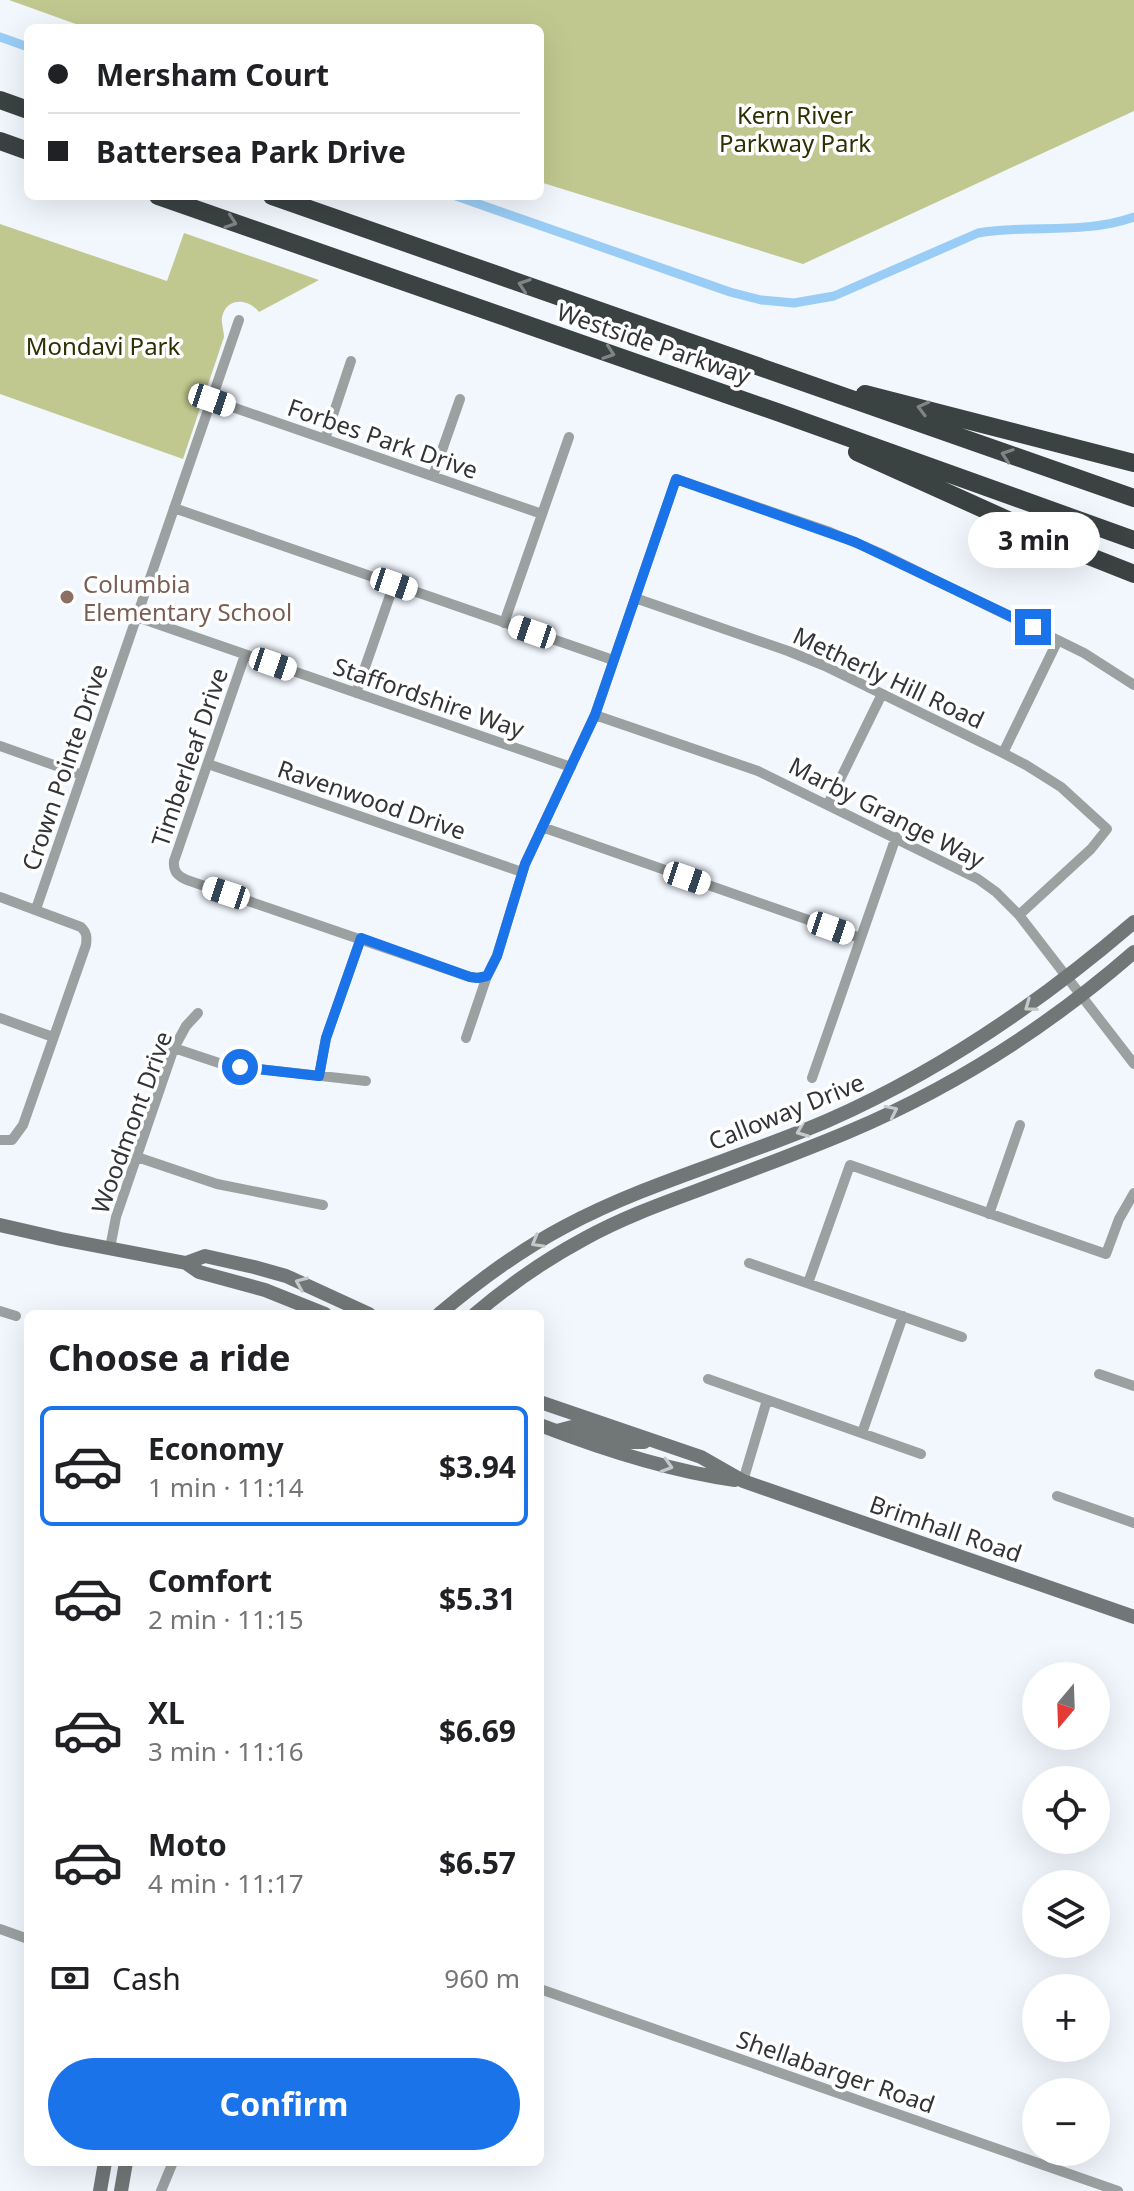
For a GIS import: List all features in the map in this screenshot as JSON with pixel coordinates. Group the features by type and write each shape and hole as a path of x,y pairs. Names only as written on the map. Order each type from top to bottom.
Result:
{"highway":[{"path":"0,100 24,109"},
{"path":"0,141 24,150"},
{"name":"Westside Parkway","path":"169,200 780,413 1134,543"},
{"name":"Westside Parkway","path":"283,200 1055,472 1134,496"},
{"path":"781,375 917,406 1134,463"},
{"path":"780,413 851,449 1134,574"}],"main road":[{"name":"Calloway Drive","path":"444,1310 526,1249 592,1213 816,1125 897,1087 981,1039 1029,1006 1134,922"},
{"name":"Calloway Drive","path":"480,1310 513,1283 606,1228 886,1115 955,1079 1081,997 1134,952"},
{"path":"645,1210 657,1198 698,1180 706,1167"},
{"path":"563,1251 571,1236 630,1206 642,1192"},
{"path":"0,1225 186,1263 199,1272 265,1290 315,1310"},
{"path":"186,1263 205,1256 254,1267 286,1276 360,1310"},
{"name":"Brimhall Road","path":"544,1403 701,1457 743,1481 1134,1617"},
{"name":"Brimhall Road","path":"544,1426 697,1475 743,1481"},
{"path":"556,1431 572,1427 617,1442 657,1442"},
{"path":"100,2191 104,2166"},
{"path":"121,2191 125,2166"}],"street":[{"name":"Crown Pointe Drive","path":"36,909 239,320"},
{"path":"325,439 351,361"},
{"path":"433,476 460,399"},
{"name":"Forbes Park Drive","path":"212,400 542,514"},
{"path":"504,623 569,437"},
{"path":"466,1038 497,956 522,872 595,715 676,479 855,542 1058,640 1134,685"},
{"path":"174,508 613,660"},
{"path":"356,693 394,584"},
{"name":"Metherly Hill Road","path":"635,598 788,651 1003,753 1061,787 1107,829 1091,849 1019,915"},
{"name":"Staffordshire Way","path":"137,617 571,767"},
{"path":"1003,753 1058,640"},
{"name":"Timberleaf Drive","path":"245,655 173,868 187,880 361,938"},
{"path":"828,804 882,694"},
{"name":"Marby Grange Way","path":"595,715 758,771 978,879 1019,915 1081,997 1129,1048 1134,1064"},
{"path":"0,746 82,775"},
{"name":"Ravenwood Drive","path":"208,764 522,872"},
{"path":"542,827 860,938"},
{"path":"812,1078 896,837"},
{"path":"0,897 81,927 86,932 86,945 23,1125 12,1140 0,1140"},
{"path":"319,1076 326,1038 361,938 470,977 487,976"},
{"name":"Woodmont Drive","path":"110,1248 116,1217 174,1048 186,1026 198,1013"},
{"path":"0,1018 53,1037"},
{"path":"174,1048 222,1064 366,1081"},
{"path":"989,1214 1020,1125"},
{"path":"137,1157 217,1184 323,1205"},
{"path":"808,1283 850,1165 1106,1254 1119,1219 1134,1193"},
{"path":"749,1263 962,1337"},
{"path":"0,1311 16,1316"},
{"path":"862,1433 903,1316"},
{"path":"1099,1374 1134,1386"},
{"path":"708,1379 921,1454"},
{"path":"743,1481 767,1400"},
{"path":"1057,1496 1134,1523"},
{"path":"0,1929 24,1938"},
{"name":"Shellabarger Road","path":"544,1990 1118,2191"},
{"path":"161,2191 171,2166"}],"green space":[{"name":"Kern River Parkway Park","path":"9,0 1134,0 1134,111 803,264 544,183 544,24 76,24"},
{"name":"Mondavi Park","path":"0,224 167,281 184,233 319,280 259,312 244,302 228,306 222,319 224,337 183,459 0,394"}],"waterway":[{"path":"0,37 24,46"},
{"path":"467,200 730,292 761,300 794,303 834,296 978,233 1096,226 1134,217"}],"place":[{"name":"Columbia Elementary School","path":"67,597"}],"route":[{"path":"240,1067 319,1076 326,1038 361,938 470,977 487,976 493,968 525,864 595,715 676,479 855,542 1033,627"}]}
